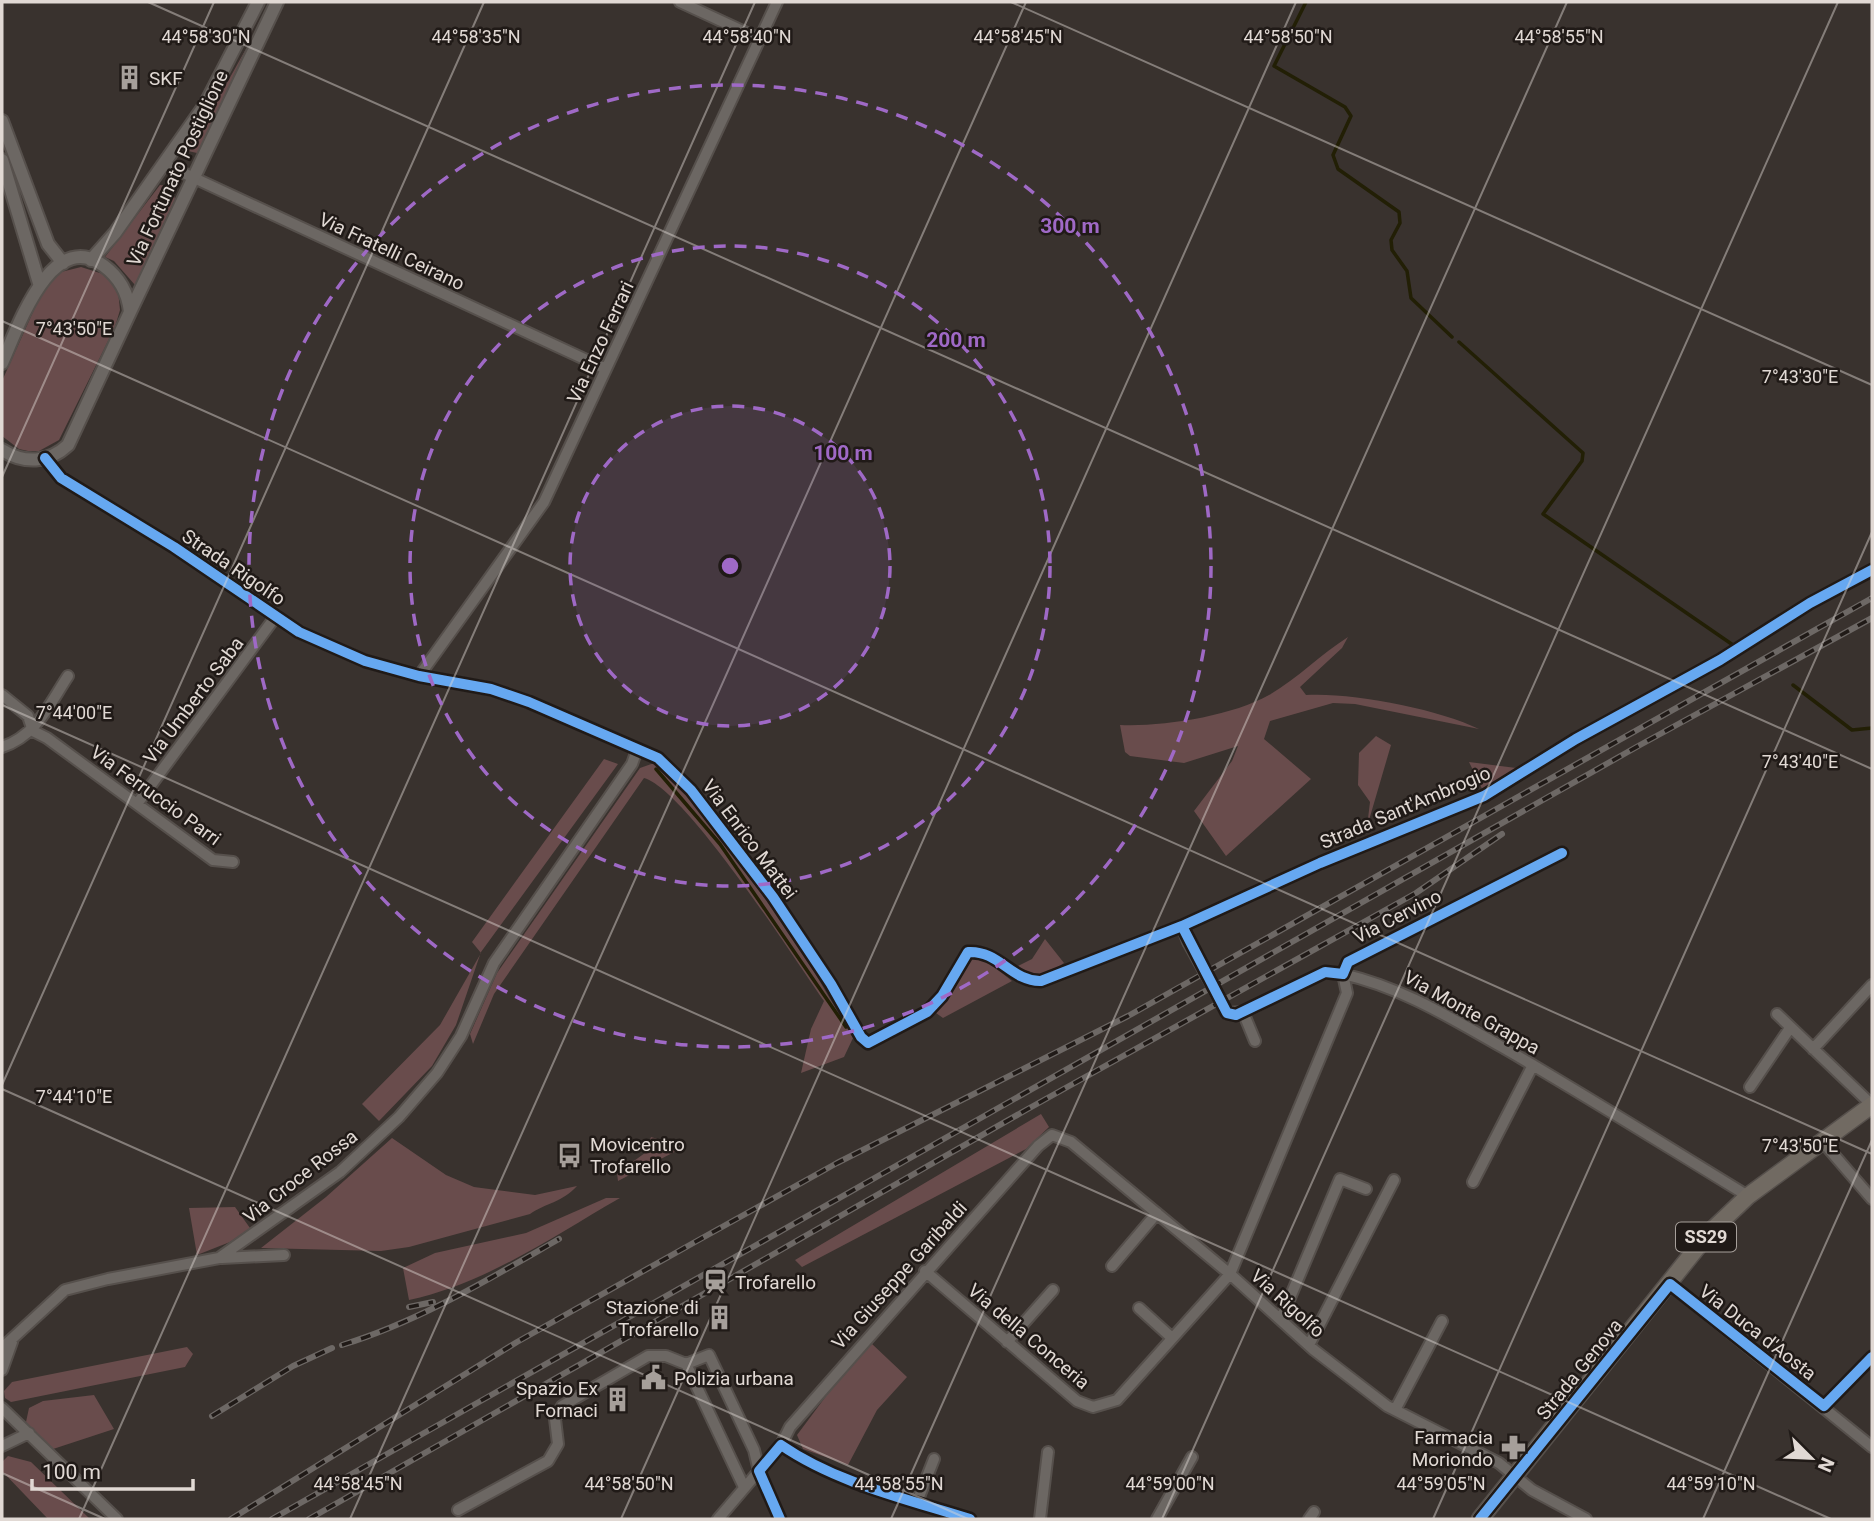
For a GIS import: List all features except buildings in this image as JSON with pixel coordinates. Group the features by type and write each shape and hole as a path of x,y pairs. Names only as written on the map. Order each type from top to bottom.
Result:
{"main road":[{"name":"Strada Genova","path":"1516,1476 1708,1234 1748,1196 1872,1105"},
{"name":"SS29","path":"1480,1519 1516,1476"}],"street":[{"name":"Via Fortunato Postiglione","path":"90,260 116,233 205,105 258,2"},
{"name":"Via Fortunato Postiglione","path":"45,458 60,452 73,437 277,2"},
{"path":"680,2 760,39"},
{"name":"Via Enzo Ferrari","path":"419,676 544,502 777,2"},
{"path":"240,40 256,47"},
{"path":"2,121 48,244 63,263"},
{"path":"2,160 39,283"},
{"name":"Via Fratelli Ceirano","path":"164,164 606,369"},
{"path":"2,363 39,283 63,263 90,260 104,266 116,276 126,291 130,312"},
{"path":"2,450 24,460 45,458"},
{"name":"Strada Rigolfo","path":"45,458 61,478 174,547 299,632 365,661 419,676"},
{"name":"Via Umberto Saba","path":"137,804 276,616"},
{"path":"2,747 18,742 33,731 68,676"},
{"name":"Via Enrico Mattei","path":"419,676 491,689 529,702 658,758 691,790 738,849 780,907 861,1037 868,1043 927,1012 942,996 968,952 981,951 999,960 1020,977 1041,981 1182,926 1227,1013 1243,1012"},
{"name":"Via Ferruccio Parri","path":"2,695 28,716 33,731 213,860 233,862"},
{"name":"Via Croce Rossa","path":"2,1348 65,1290 219,1258 340,1172 399,1117 437,1073 461,1036 494,963 632,764 637,750"},
{"name":"Via Cervino","path":"1343,974 1348,962 1562,853"},
{"path":"1230,1274 1347,993 1343,974 1325,972 1243,1012 1255,1041"},
{"name":"Via Monte Grappa","path":"1343,974 1382,983 1407,994 1533,1065 1748,1196"},
{"path":"1813,1049 1872,985"},
{"path":"1777,1014 1872,1105"},
{"path":"1750,1087 1790,1028"},
{"path":"1473,1182 1533,1065"},
{"name":"Via Rigolfo","path":"1052,1135 1071,1142 1230,1274 1309,1345 1395,1410 1499,1463 1532,1490 1586,1519"},
{"name":"Via Giuseppe Garibaldi","path":"718,1519 781,1445 790,1427 807,1405 1038,1146 1052,1135"},
{"path":"1822,1141 1872,1199"},
{"path":"1281,1319 1340,1179 1366,1189"},
{"path":"1309,1345 1394,1180"},
{"path":"1112,1266 1157,1213"},
{"path":"219,1258 284,1255"},
{"name":"Via della Conceria","path":"925,1271 1077,1401 1093,1407 1117,1400 1230,1274"},
{"name":"Via Duca d'Aosta","path":"1670,1284 1872,1447"},
{"path":"1007,1342 1052,1290"},
{"path":"1139,1308 1172,1338"},
{"path":"1395,1410 1442,1321"},
{"name":"Via Croce Rossa","path":"2,1370 13,1340"},
{"path":"686,1364 709,1355 754,1450 759,1471 780,1519"},
{"path":"458,1510 548,1461 558,1444 555,1419 562,1406 648,1356 666,1356 686,1364 744,1487"},
{"path":"1824,1406 1872,1357"},
{"path":"2,1401 5,1410 117,1519"},
{"path":"2,1446 29,1433"},
{"path":"781,1445 803,1460 958,1517 970,1519"},
{"path":"1040,1519 1048,1452"},
{"path":"1157,1519 1192,1457"},
{"path":"917,1502 934,1459"},
{"path":"59,1464 68,1481 107,1519"}],"shaded area":[{"path":"247,47 200,149 197,153 188,151 185,147 223,90"},
{"path":"160,185 171,186 175,199 135,285 114,261 105,257"},
{"path":"81,267 103,274 118,290 120,310 115,327 59,440 39,451 19,449 2,436 2,381 46,283 61,272"},
{"path":"1348,637 1342,648 1300,687 1306,695 1346,696 1394,703 1441,715 1479,729 1355,704 1333,703 1270,721 1264,739 1311,779 1226,856 1194,811 1232,761 1238,746 1184,763 1130,756 1125,752 1120,725 1196,719 1236,709 1279,689"},
{"path":"1376,736 1391,745 1367,827 1370,802 1358,785 1359,753"},
{"path":"604,759 618,764 481,952 472,942"},
{"path":"657,762 685,788 798,944 853,1038 844,1057 801,1073 811,1029 824,1001 765,914 711,842 662,789 644,778 494,994 473,1044 470,1034 497,973 640,768"},
{"path":"1469,762 1524,769 1484,793"},
{"path":"1045,939 1064,963 1040,975 1028,974 1014,968 1032,959"},
{"path":"480,955 456,1025 432,1066 379,1121 362,1104 440,1025"},
{"path":"971,958 987,961 1012,981 943,1018 936,1013 956,974"},
{"path":"1041,1114 1049,1127 1026,1149 802,1267 795,1260"},
{"path":"651,1137 684,1147 618,1181 617,1173 645,1153"},
{"path":"392,1138 446,1175 474,1187 535,1195 577,1186 566,1196 530,1214 409,1247 381,1251 261,1248 326,1197"},
{"path":"606,1198 620,1198 492,1271 409,1300 403,1268 435,1253 526,1233"},
{"path":"235,1207 250,1228 230,1242 197,1255 189,1208"},
{"path":"871,1343 907,1377 877,1410 848,1465 803,1449 797,1435 841,1376"},
{"path":"187,1347 193,1354 185,1367 11,1402 5,1398 4,1391 12,1382"},
{"path":"94,1395 114,1429 50,1450 26,1422 29,1408 43,1401"},
{"path":"8,1456 31,1462 90,1519 48,1519 2,1471 2,1462"}],"waterway":[{"path":"1306,2 1274,66 1345,107 1351,116 1333,155 1338,169 1399,212 1400,223 1391,240 1392,250 1407,271 1411,298 1452,337"},
{"path":"1459,342 1583,453 1582,461 1543,514 1733,645"},
{"path":"1793,685 1852,730 1872,728"},
{"path":"656,769 720,844 846,1027"}],"railway":[{"path":"231,1519 517,1342 695,1242 837,1163 1128,1016 1872,598"},
{"path":"272,1519 1640,745 1872,618"},
{"path":"309,1519 1026,1110 1416,893 1502,834"},
{"path":"342,1345 426,1311 559,1239"},
{"path":"409,1307 433,1302"},
{"path":"212,1416 293,1366 332,1348"}],"cycle path":[{"name":"Strada Sant'Ambrogio","path":"45,458 61,478 174,547 299,632 365,661 419,676 491,689 529,702 658,758 691,790 773,897 831,984 861,1037 868,1043 927,1012 942,996 968,952 988,956 1022,977 1041,981 1182,926 1320,863 1484,796 1576,739 1720,660 1810,603 1872,570"},
{"path":"1182,926 1227,1013 1236,1015 1325,972 1343,974 1348,962 1562,853"},
{"path":"1480,1519 1670,1284 1824,1406 1872,1357"},
{"path":"780,1519 759,1471 781,1445 848,1480 970,1519"}],"place":[{"name":"SKF","path":"129,78"},
{"name":"Movicentro Trofarello","path":"570,1155"},
{"name":"Trofarello","path":"715,1282"},
{"name":"Stazione di Trofarello","path":"719,1318"},
{"name":"Polizia urbana","path":"654,1378"},
{"name":"Spazio Ex Fornaci","path":"618,1399"},
{"name":"Farmacia Moriondo","path":"1513,1448"}]}
